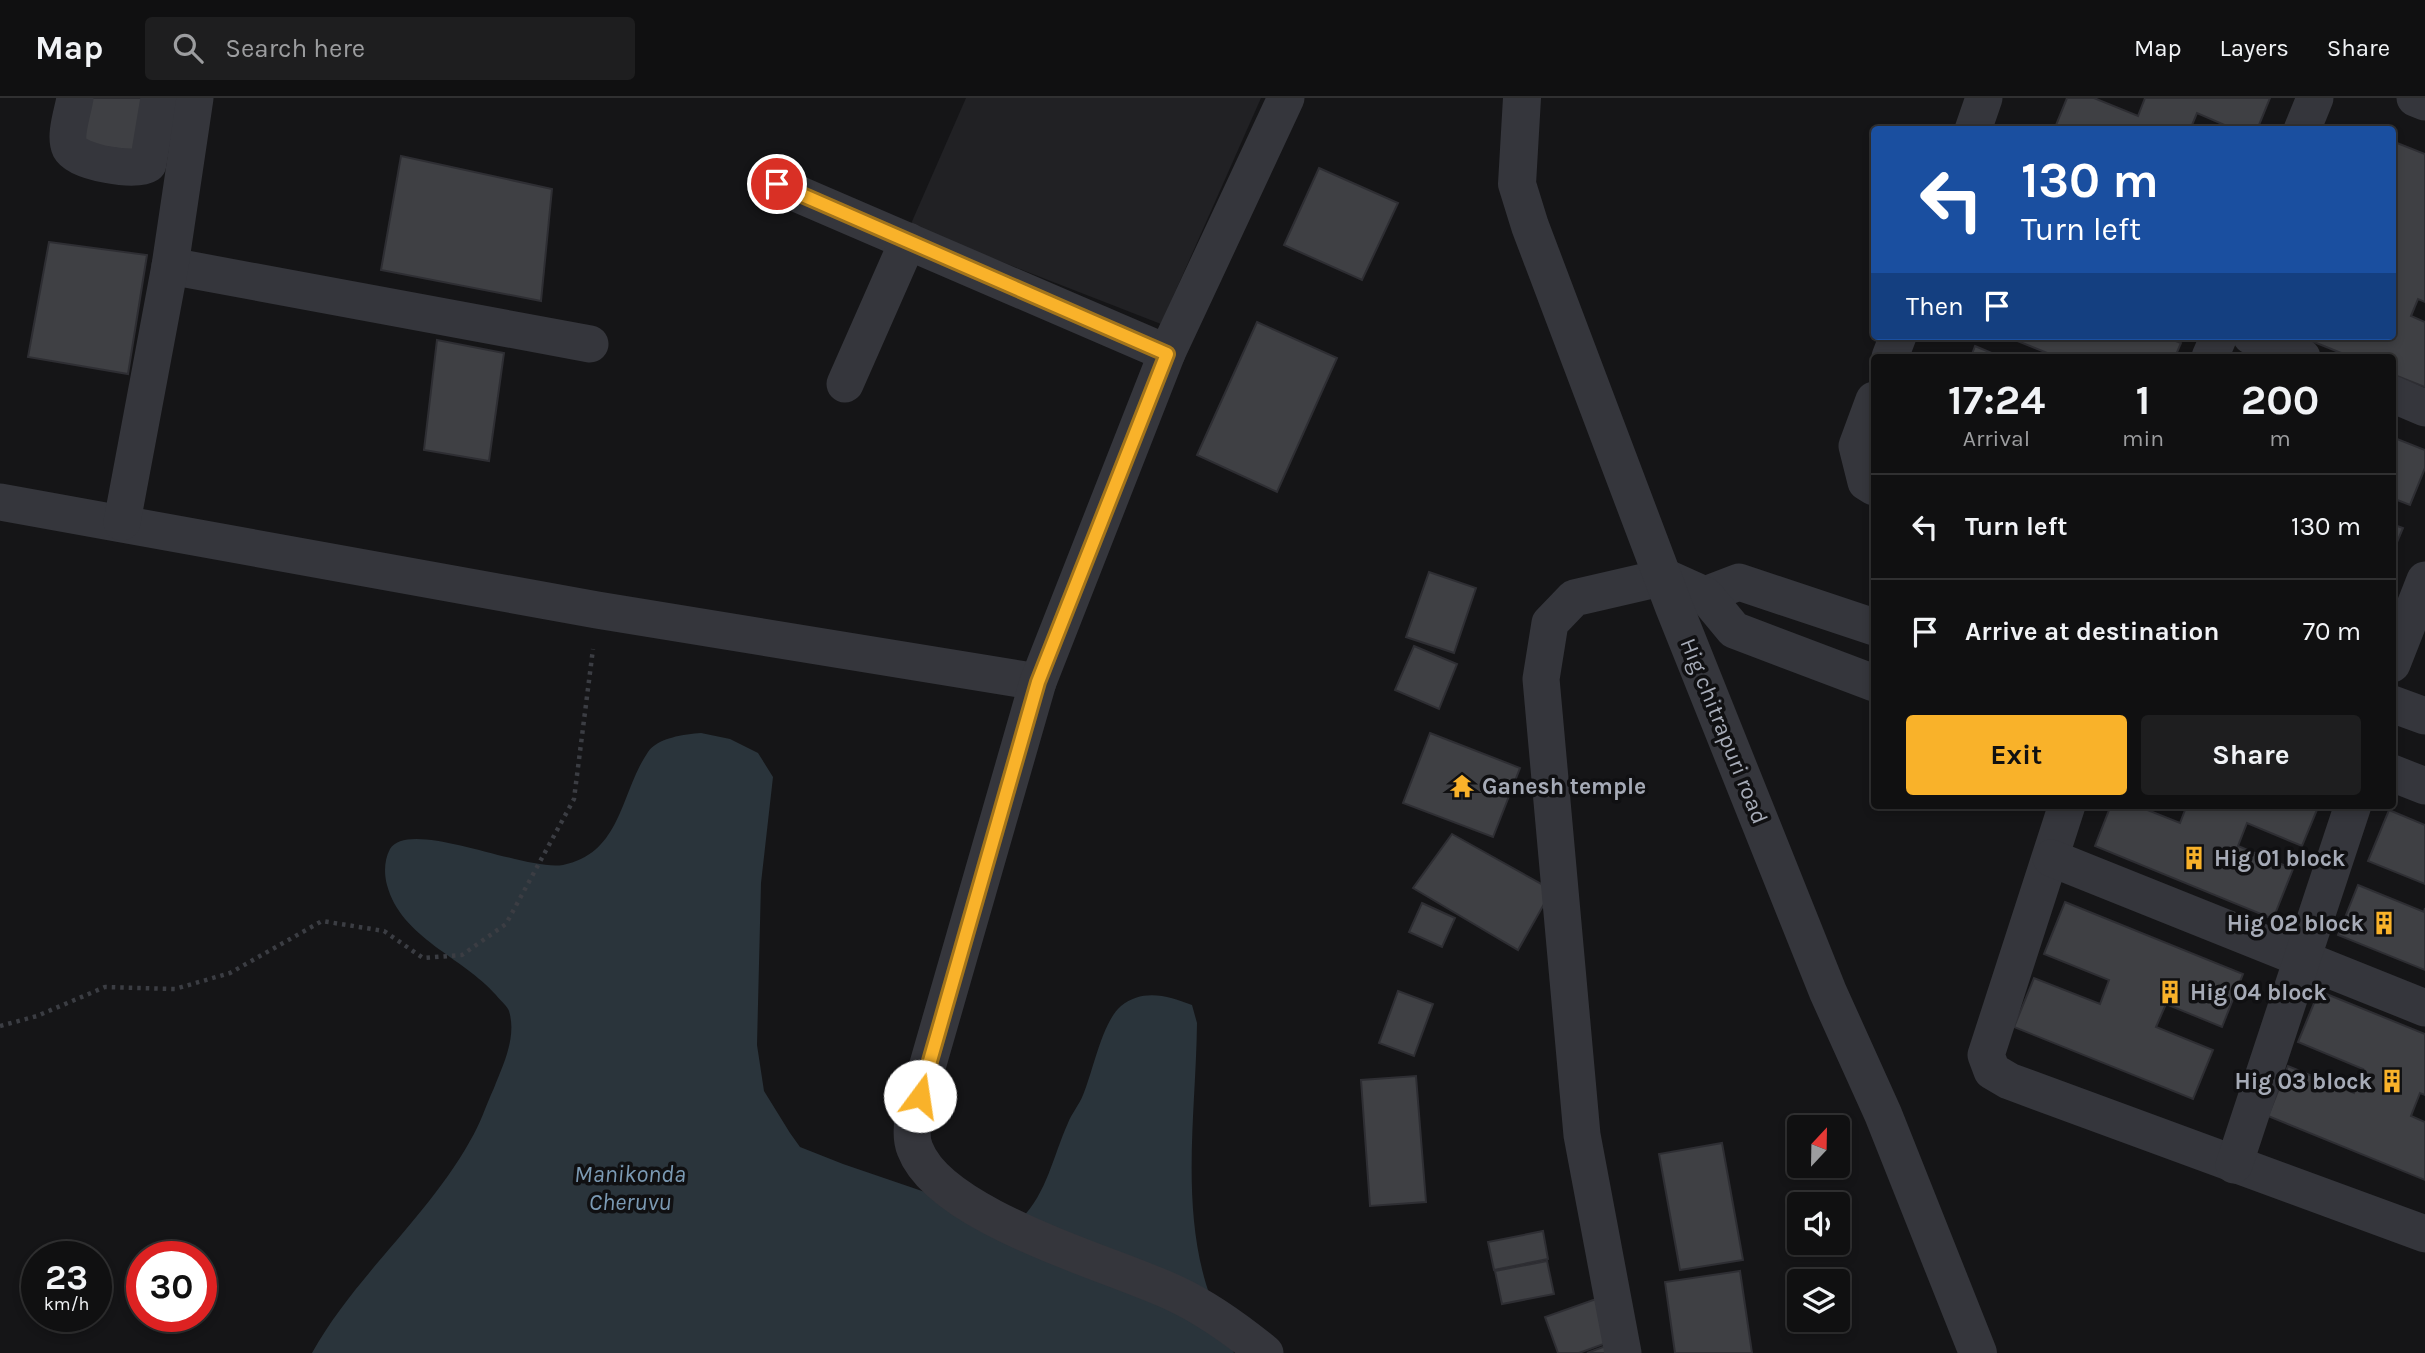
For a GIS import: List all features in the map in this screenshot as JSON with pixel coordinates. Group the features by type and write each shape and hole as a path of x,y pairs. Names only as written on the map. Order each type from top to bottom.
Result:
{"street":[{"path":"75,98 68,141 79,158 145,167 159,98"},
{"path":"122,522 170,266 195,98"},
{"path":"1265,1353 1230,1327 1177,1295 1034,1236 954,1195 934,1178 914,1147 914,1122 926,1071 1038,682 1167,354 1286,98"},
{"name":"Hig chitrapuri road","path":"1522,98 1517,184 1530,226 1823,979 1883,1114 1978,1353"},
{"path":"1974,126 1984,98"},
{"path":"2304,126 2315,98"},
{"path":"2415,98 2425,102"},
{"path":"152,141 188,148"},
{"path":"777,184 1167,354"},
{"path":"845,384 908,241"},
{"path":"170,266 590,344"},
{"path":"2261,340 2295,354"},
{"path":"2396,396 2425,408"},
{"path":"1871,408 1857,446 1866,482 1871,485"},
{"path":"0,502 597,610 1038,682"},
{"path":"1623,1353 1582,1135 1541,679 1550,624 1574,598 1665,577 1705,595 1734,630 1871,682"},
{"path":"2396,654 2425,580"},
{"path":"1705,595 1739,582 1871,626"},
{"path":"2396,705 2425,716"},
{"path":"2396,775 2425,786"},
{"path":"2066,809 1986,1055 1992,1071 2009,1081 2425,1234"},
{"path":"2234,1165 2352,809"},
{"path":"2051,858 2425,1008"}],"path":[{"path":"0,1026 37,1016 105,987 175,989 230,972 323,921 384,931 423,958 463,955 506,924 574,799 597,610"}],"shaded area":[{"path":"966,98 1261,98 1161,324 910,226"}],"water":[{"name":"Manikonda Cheruvu","path":"701,733 730,739 758,753 773,777 761,883 757,1045 764,1091 800,1147 963,1205 1021,1219 1043,1186 1068,1123 1083,1095 1103,1035 1114,1013 1129,1000 1147,995 1192,1005 1197,1023 1192,1154 1194,1220 1206,1284 1234,1353 312,1353 349,1298 453,1169 480,1122 510,1041 511,1021 505,1005 467,969 419,933 394,903 385,876 390,849 401,841 420,839 546,865 563,865 582,858 597,848 608,835 639,768 652,747 672,738"}],"building":[{"path":"84,98 153,98 145,153 77,143"},
{"path":"2067,98 2094,98 2138,116 2145,98 2270,98 2259,126 2227,126 2197,113 2192,126 2056,126"},
{"path":"2396,143 2425,154 2425,302 2418,299 2411,316 2425,322 2425,387 2396,376 2396,354 2344,354 2309,340 2396,340"},
{"path":"401,156 552,189 541,301 381,270"},
{"path":"1319,168 1398,203 1362,280 1284,245"},
{"path":"49,242 147,255 128,374 28,357"},
{"path":"1257,322 1337,358 1277,492 1197,455"},
{"path":"437,340 504,353 489,461 424,450"},
{"path":"2015,340 2173,340 2181,343 2176,354 2050,354"},
{"path":"1975,346 1994,354 1972,354"},
{"path":"2396,439 2425,450 2425,468 2410,505 2396,500"},
{"path":"2396,525 2403,528 2396,545"},
{"path":"1429,572 1476,588 1454,653 1406,637"},
{"path":"1414,646 1457,664 1439,709 1395,690"},
{"name":"Ganesh temple","path":"1430,733 1520,768 1493,837 1403,803"},
{"name":"Hig 01 block","path":"2109,809 2145,809 2180,823 2185,809 2317,809 2302,846 2247,823 2238,846 2293,869 2273,919 2095,846"},
{"name":"Hig 02 block","path":"2389,810 2425,825 2425,884 2368,861"},
{"path":"1452,834 1552,890 1518,950 1413,888"},
{"name":"Hig 02 block","path":"2358,885 2424,912 2425,908 2425,970 2338,935"},
{"name":"Hig 04 block","path":"2065,902 2243,974 2222,1027 2166,1004 2156,1027 2213,1050 2193,1099 2014,1027 2034,978 2100,1004 2109,980 2044,954"},
{"path":"1422,903 1455,918 1442,947 1409,932"},
{"path":"1398,991 1433,1004 1414,1056 1379,1043"},
{"name":"Hig 03 block","path":"2319,991 2425,1034 2425,1095 2420,1093 2411,1116 2425,1122 2425,1180 2268,1116 2288,1066 2354,1093 2363,1069 2298,1042"},
{"path":"1416,1076 1426,1202 1370,1206 1361,1080"},
{"path":"1722,1143 1743,1260 1680,1270 1659,1154"},
{"path":"1543,1231 1548,1259 1494,1270 1488,1242"},
{"path":"1547,1261 1554,1294 1502,1304 1495,1271"},
{"path":"1740,1271 1752,1353 1675,1353 1665,1282"},
{"path":"1596,1299 1612,1341 1579,1353 1558,1353 1545,1317"},
{"path":"1611,1344 1615,1353 1587,1353"}],"place":[{"name":"Ganesh temple","path":"1462,786"},
{"name":"Hig 01 block","path":"2194,858"},
{"name":"Hig 02 block","path":"2384,923"},
{"name":"Hig 04 block","path":"2170,992"},
{"name":"Hig 03 block","path":"2392,1081"}],"route":[{"path":"777,184 1167,354 1038,682 920,1096"}]}
